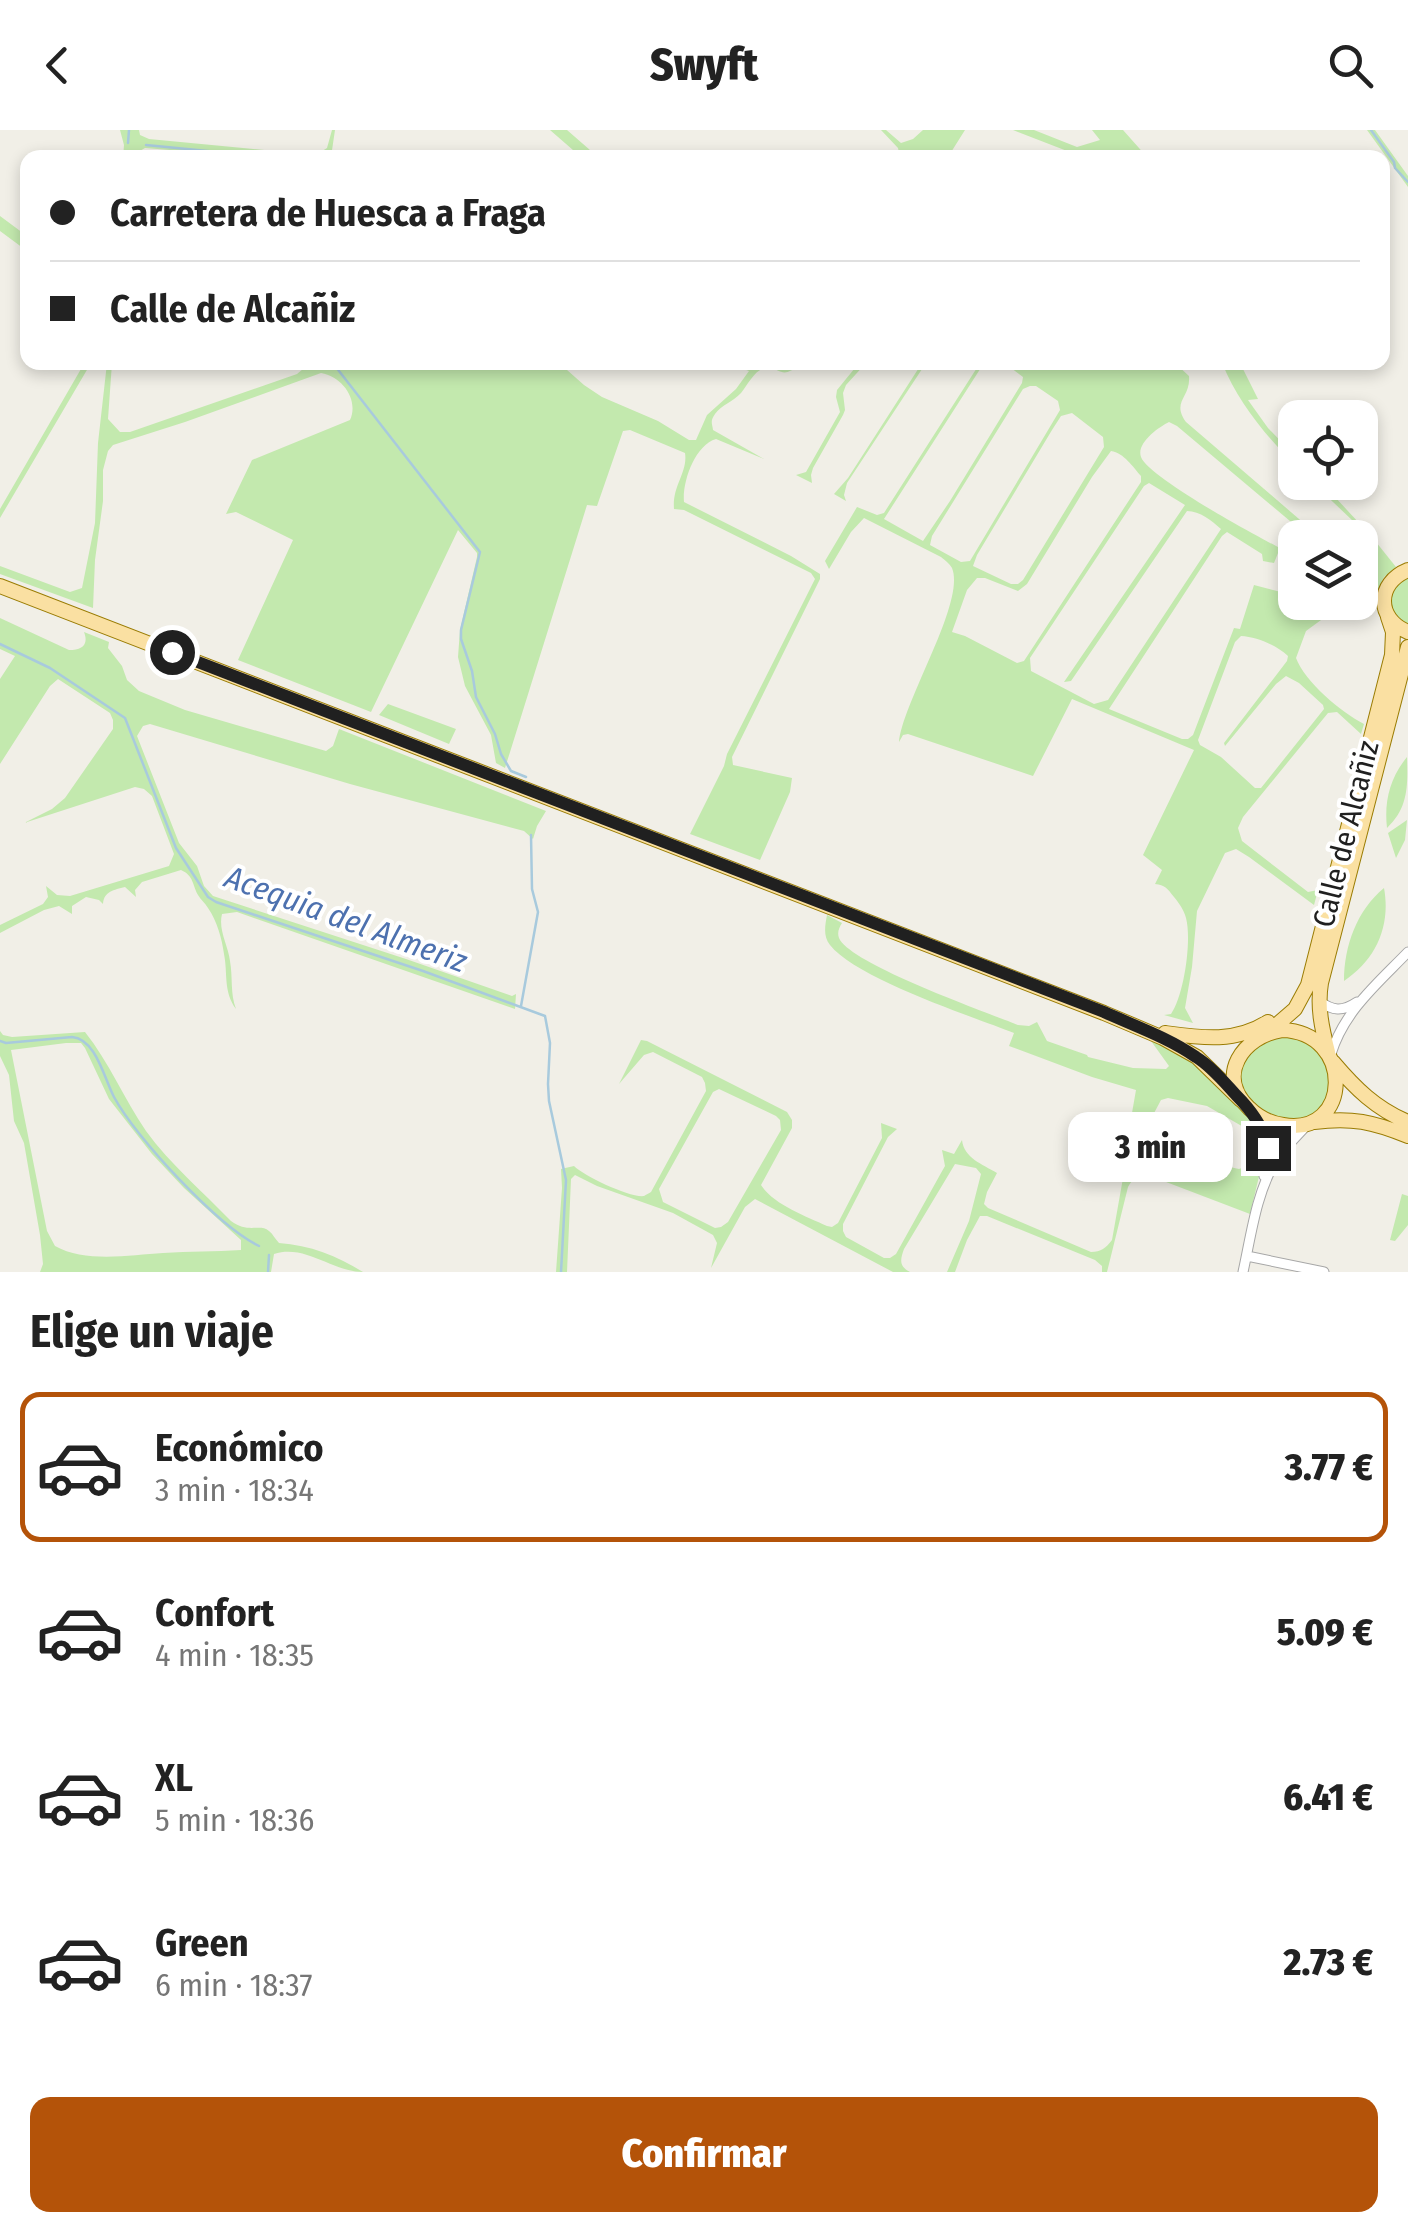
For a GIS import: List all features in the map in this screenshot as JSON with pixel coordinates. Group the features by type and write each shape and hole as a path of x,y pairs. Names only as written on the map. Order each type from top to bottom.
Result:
{"main road":[{"name":"Calle de Alcañiz","path":"1261,1037 1300,1003 1308,985 1392,654 1394,639 1384,604 1386,591 1392,580 1407,569"},
{"path":"0,586 1185,1040 1219,1046 1282,1030 1299,1032 1315,1040 1365,1097 1408,1122"},
{"path":"1388,617 1408,632"},
{"name":"Calle de Alcañiz","path":"1330,1057 1318,1001 1325,964 1408,647"},
{"path":"1165,1033 1215,1038 1260,1027 1288,1004 1315,957"},
{"path":"1104,1012 1196,1057 1246,1106 1279,1124 1346,1119 1367,1121 1408,1136"},
{"path":"1246,1106 1234,1086 1236,1064 1243,1051 1261,1037"},
{"path":"1311,1123 1326,1112 1332,1099 1336,1085 1330,1057"}],"street":[{"path":"1330,1057 1344,1024 1363,998 1408,952"},
{"path":"1318,1001 1340,1010 1363,998"},
{"path":"1243,1272 1260,1203 1268,1148 1265,1135 1246,1106"},
{"path":"1260,1203 1274,1163 1311,1123"},
{"path":"1247,1256 1324,1272"}],"green space":[{"path":"120,130 139,130 140,135 149,139 264,150 124,150"},
{"path":"332,130 332,150 324,150"},
{"path":"550,130 567,130 590,150 573,150"},
{"path":"881,130 901,143 923,130 965,130 952,150 898,148"},
{"path":"1013,130 1034,130 1077,147 1100,140 1092,130 1123,130 1141,150 1110,150 1065,150"},
{"path":"1367,130 1375,130 1389,150 1381,150"},
{"path":"1390,151 1408,176 1408,187 1390,162"},
{"path":"0,216 20,231 20,246 0,231"},
{"path":"80,370 87,370 0,518 0,509"},
{"path":"106,370 112,370 108,419 120,432 130,432 302,370 567,370 602,397 696,440 707,415 736,389 746,370 760,370 741,393 720,408 712,422 713,430 764,459 716,439 696,456 684,502 820,574 732,757 733,765 792,778 790,792 760,860 690,834 815,579 811,573 684,510 674,509 685,453 630,430 623,431 597,506 587,505 505,768 496,763 491,735 465,686 458,657 477,553 458,530 371,712 238,660 293,540 236,512 226,514 252,460 350,420 351,397 329,375 321,373 113,445 103,470 93,608 0,574 0,566 70,592 82,588 95,523"},
{"path":"853,370 860,370 846,385 845,410 813,468 812,483 796,475 806,472 840,412 837,390"},
{"path":"917,370 921,370 847,483 846,501 834,494"},
{"path":"976,370 980,370 884,519 923,541 1022,383 1023,377 1014,370 1183,370 1189,376 1180,409 1186,422 1300,520 1289,520 1169,422 1142,446 1141,457 1162,478 1278,547 1278,553 1274,563 1263,561 1262,554 1227,532 1222,536 1109,709 1182,739 1193,735 1234,628 1240,629 1254,585 1278,591 1278,620 1321,620 1306,631 1296,658 1325,696 1364,724 1361,734 1337,712 1328,713 1243,817 1238,828 1242,841 1308,892 1318,890 1314,905 1236,849 1225,853 1197,911 1185,1008 1193,1023 1164,1015 1171,1014 1180,994 1188,928 1178,902 1166,887 1155,884 1162,870 1143,855 1194,750 1072,699 1033,776 908,734 899,742 950,604 952,568 941,557 864,518 829,569 825,561 857,507 877,515 884,513","holes":["1036,386 1058,401 1060,410 970,561 961,562 930,545 932,536 1023,389","1072,413 1103,437 1104,447 1023,580 1011,584 973,566 1061,416","1111,451 1120,454 1141,476 1141,482 1024,661 1017,663 952,632 967,590 977,578 1018,591 1027,584 1092,477","1149,483 1185,505 1064,682 1071,681 1187,511 1201,515 1221,529 1108,700 1094,704 1031,671 1030,658","1241,636 1266,642 1288,656 1225,746 1286,676 1299,683 1324,709 1261,788 1255,788 1198,740 1235,642"]},
{"path":"1226,370 1244,370 1258,399 1248,400 1278,438 1278,447 1253,417"},
{"path":"1331,500 1338,500 1356,520"},
{"path":"1378,544 1396,567 1384,577 1378,590"},
{"path":"1408,576 1408,626 1395,615 1391,601 1395,587"},
{"path":"0,618 69,650 83,646 84,632 109,642 108,648 127,680 139,691 185,710 326,751 333,746 339,729 546,811 533,839 524,831 150,724 143,726 137,736 179,843 213,896 512,996 516,994 515,1009 237,912 222,914 221,920 236,1009 228,989 216,924 191,878 181,870 142,882 135,890 136,897 125,887 113,890 103,904 86,897 72,906 72,914 59,906 0,933 0,925 43,904 48,897 46,886 57,895 70,896 169,866 174,854 152,796 135,787 24,823 65,798 113,729 113,720 110,713 58,679 0,764 0,679 15,656 0,649"},
{"path":"388,704 456,729 449,744 379,715"},
{"path":"1407,757 1405,796 1399,813 1387,828 1390,790"},
{"path":"1407,820 1405,840 1396,858 1388,833"},
{"path":"1384,888 1385,916 1379,941 1365,963 1344,981 1346,955 1354,930 1366,907"},
{"path":"827,915 842,923 839,938 867,961 1018,1025 1037,1022 1047,1041 1133,1068 1166,1069 1169,1066 1151,1041 1199,1067 1227,1092 1259,1136 1207,1106 1168,1098 1161,1100 1144,1132 1143,1148 1239,1169 1263,1160 1250,1214 1153,1177 1141,1176 1128,1187 1107,1272 1102,1272 1102,1266 1095,1260 980,1216 955,1272 947,1272 969,1221 981,1174 976,1168 955,1164 904,1249 901,1262 910,1272 893,1272 755,1199 745,1207 711,1268 717,1243 713,1235 673,1213 575,1175 571,1179 567,1272 556,1272 561,1169 574,1166 608,1186 645,1196 651,1192 706,1091 702,1077 653,1052 644,1055 619,1084 641,1040 787,1112 792,1128 761,1185 782,1204 827,1226 838,1223 882,1138 881,1123 897,1129 888,1137 843,1224 846,1237 884,1258 896,1254 945,1166 942,1150 954,1154 962,1140 970,1156 997,1173 987,1192 984,1204 988,1208 1091,1252 1103,1249 1112,1240 1123,1178 1129,1171 1125,1153 1136,1090 1009,1046 1014,1033 864,971 830,945 825,934","holes":["719,1089 776,1116 781,1130 728,1222 715,1228 663,1202 659,1189 713,1092"]},
{"path":"0,1031 12,1037 85,1032 146,1131 231,1221 243,1227 265,1229 279,1243 323,1252 363,1272 286,1252 274,1254 271,1272 40,1272 40,1235 24,1143 14,1121 9,1075 0,1056","holes":["81,1043 109,1099 152,1154 241,1240 241,1250 108,1257 80,1255 55,1246 47,1231 11,1050"]},
{"path":"1282,1037 1312,1047 1328,1070 1327,1098 1306,1119 1287,1120 1268,1113 1252,1100 1242,1084 1242,1066 1254,1050"},
{"path":"1402,1194 1408,1196 1408,1225 1395,1241 1390,1240"}],"waterway":[{"path":"128,143 129,130"},
{"path":"1371,130 1385,150"},
{"path":"146,145 197,150"},
{"path":"1390,156 1408,182"},
{"path":"338,370 480,552 461,639 476,697 501,754 511,771 526,777"},
{"name":"Acequia del Almeriz","path":"0,644 50,668 125,718 176,848 208,897 545,1016 550,1043 549,1101 566,1180 561,1272"},
{"path":"521,1006 538,912 532,889 531,835"},
{"path":"0,1041 80,1039 93,1052 125,1114 159,1157 222,1220 259,1246"},
{"path":"268,1272 269,1255"}],"route":[{"path":"172,652 1163,1038 1219,1076 1252,1111 1268,1148"}]}
